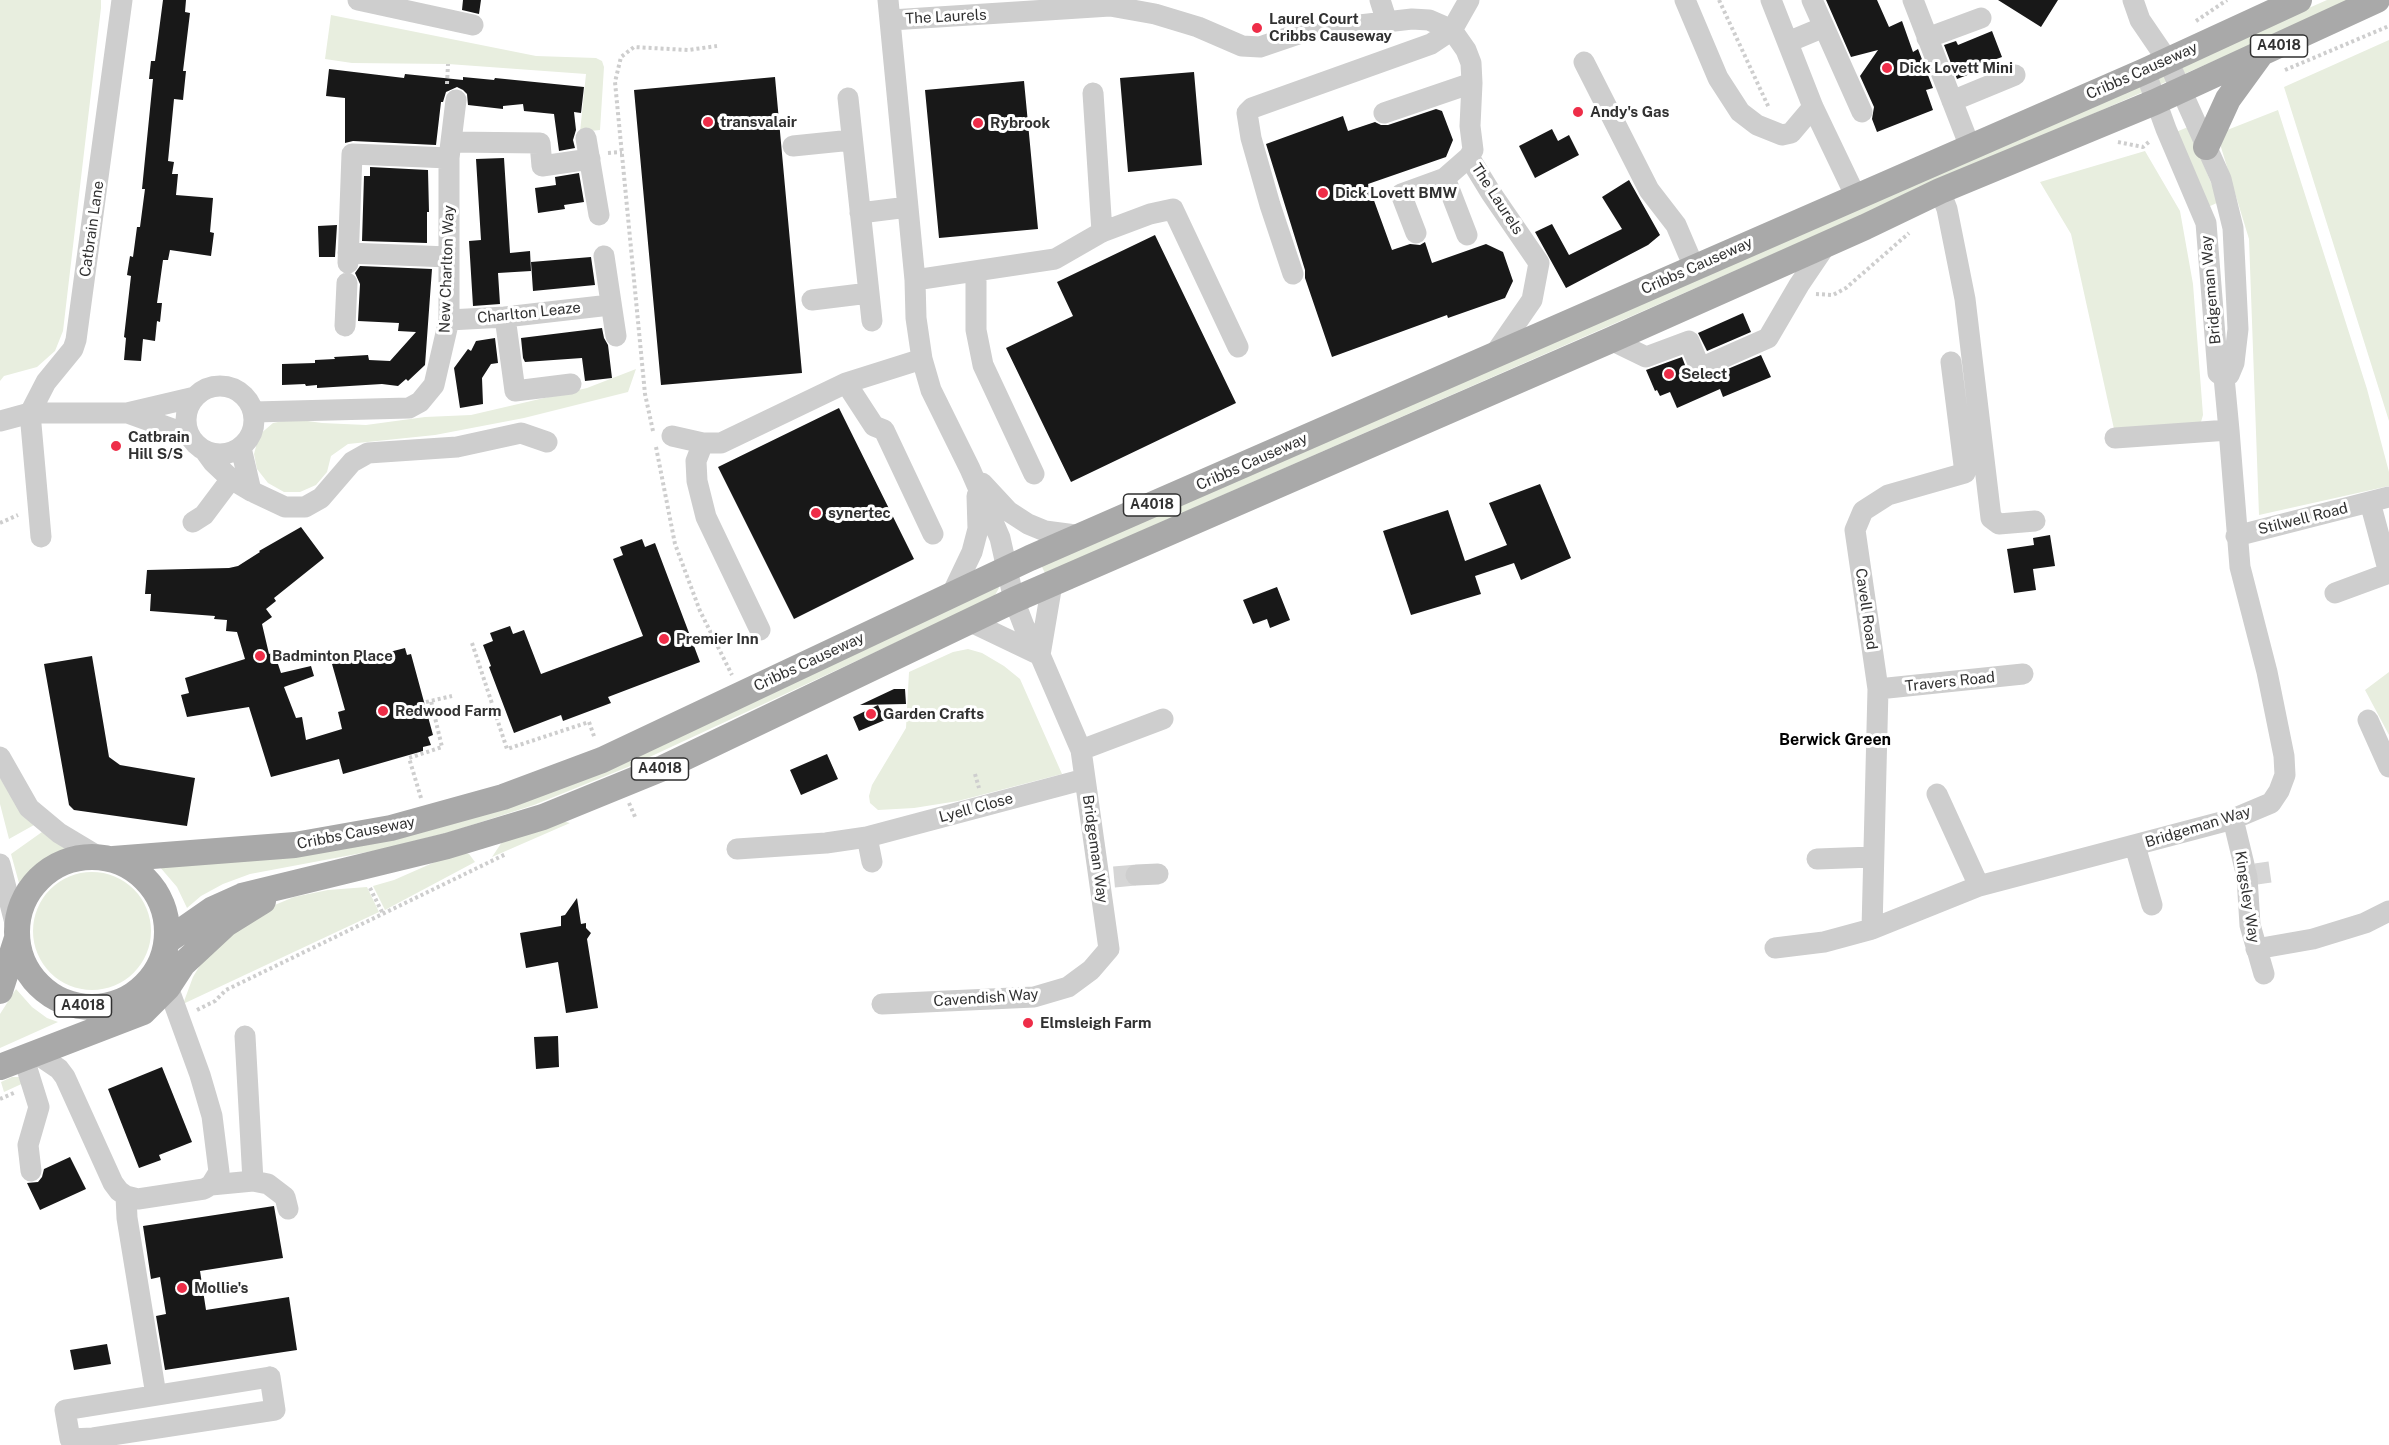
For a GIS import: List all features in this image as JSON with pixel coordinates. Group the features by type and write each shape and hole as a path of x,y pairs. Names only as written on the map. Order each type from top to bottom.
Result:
{"main road":[{"name":"Cribbs Causeway","path":"106,858 295,845 390,828 503,797 602,760 1006,569 2168,61 2299,0"},
{"name":"Cribbs Causeway","path":"166,949 213,909 242,896 447,846 543,817 663,768 1014,600 1611,340 1826,245 1940,191 2155,102 2377,0"},
{"name":"Cribbs Causeway","path":"2206,147 2228,99 2260,55"},
{"name":"A4018","path":"0,991 24,898 46,872 67,861 106,858"},
{"path":"106,858 135,870 155,891 167,922 168,987"},
{"name":"A4018","path":"0,1067 31,1057 142,1012 168,987 183,964 226,924 286,886"},
{"name":"A4018","path":"16,932 28,972 44,990 75,1005 95,1008 120,1002 138,992 154,976 166,949"}],"street":[{"name":"Catbrain Lane","path":"30,413 46,382 73,349 76,340 122,0"},
{"path":"358,0 473,25"},
{"path":"1380,0 1387,22"},
{"path":"1293,274 1270,205 1251,138 1247,113 1263,103 1431,44 1452,30 1469,0"},
{"path":"1686,0 1718,78 1740,112 1757,125 1782,135 1791,133 1813,107"},
{"path":"1771,0 1813,107 1856,197"},
{"path":"1812,0 1862,112"},
{"path":"1913,0 1970,147"},
{"name":"Bridgeman Way","path":"2133,0 2140,20 2168,61 2221,179 2233,228 2238,329 2234,363 2229,375 2224,377"},
{"name":"The Laurels","path":"1014,600 1000,538 970,469 931,390 922,359 916,318 915,280 890,10 1126,5 1198,27 1242,46 1260,47 1307,31 1412,19 1429,20 1452,30 1466,50 1471,63 1470,126 1473,150 1469,157 1539,263 1533,300 1494,355"},
{"path":"1927,38 1982,18"},
{"path":"1788,42 1824,27"},
{"path":"1584,62 1649,190 1676,225 1694,267"},
{"path":"2145,71 2155,102"},
{"path":"1952,101 2015,75"},
{"path":"1384,113 1472,83"},
{"path":"1093,93 1102,232"},
{"path":"848,98 872,321"},
{"name":"New Charlton Way","path":"254,412 409,408 420,402 434,386 448,320 450,150 456,100"},
{"name":"Bridgeman Way","path":"2155,102 2206,223 2218,373 2224,377"},
{"path":"793,146 852,140"},
{"path":"345,326 352,154 540,143 542,166 588,149 598,215"},
{"path":"1416,233 1401,194 1445,178 1469,157"},
{"path":"1445,178 1467,235"},
{"path":"1940,191 1947,209 1965,299 1991,518 1999,524 2035,520"},
{"path":"860,213 908,207"},
{"path":"915,280 1055,259 1102,232 1150,214 1173,210 1238,347"},
{"path":"1611,340 1646,357 1689,341 1700,368 1768,338 1798,285 1826,245"},
{"path":"604,256 615,336"},
{"path":"348,266 448,257"},
{"path":"976,272 976,330 983,365 1034,474"},
{"path":"812,300 869,293"},
{"name":"Charlton Leaze","path":"448,320 505,317 610,305"},
{"path":"505,317 515,392 571,384"},
{"path":"672,436 703,443 721,443 846,383 922,359"},
{"name":"Cavell Road","path":"1872,929 1878,689 1855,530 1863,511 1888,495 1965,473 1951,362"},
{"name":"Bridgeman Way","path":"1775,948 1824,942 1872,929 1979,886 2233,819 2271,803 2285,775 2284,756 2267,672 2240,567 2224,377"},
{"path":"846,383 874,426 884,430 933,534"},
{"path":"206,451 224,454 241,448 253,432 254,412 243,394 234,388 224,386 203,390 195,397 186,415 189,435 231,479 285,507 305,507 321,498 352,462 368,453 457,447 522,433 547,442"},
{"path":"0,421 30,413 127,413 195,397"},
{"path":"30,413 42,537"},
{"path":"127,413 189,435"},
{"path":"2115,438 2229,430"},
{"path":"703,443 696,460 696,481 706,517 760,630"},
{"path":"241,448 251,491"},
{"name":"The Laurels","path":"970,469 1008,511 1028,524 1045,531 1083,536"},
{"name":"The Laurels","path":"951,596 972,552 978,529 978,500 970,469"},
{"path":"193,522 204,514 231,479"},
{"name":"Stilwell Road","path":"2236,536 2380,499 2389,573 2335,594"},
{"path":"971,622 1040,655 1052,584"},
{"name":"Bridgeman Way","path":"1014,600 1081,750 1085,779 1107,878 1109,949"},
{"name":"Travers Road","path":"1878,689 2023,674"},
{"path":"1081,750 1163,719"},
{"path":"2368,720 2389,767"},
{"path":"0,757 29,808 59,833 106,858"},
{"name":"Lyell Close","path":"737,849 826,843 867,837 1085,779"},
{"path":"1937,794 1979,886"},
{"name":"Kingsley Way","path":"2233,819 2252,875 2250,926 2264,974"},
{"path":"867,837 872,862"},
{"path":"2135,846 2152,905"},
{"path":"1817,859 1873,857"},
{"path":"0,864 16,932"},
{"path":"1136,875 1158,874"},
{"path":"2256,949 2313,939 2365,923 2389,911"},
{"name":"Cavendish Way","path":"882,1004 1034,997 1068,987 1091,970 1109,949"},
{"path":"168,987 200,1075 212,1116 219,1172 211,1185"},
{"path":"245,1036 253,1181"},
{"path":"31,1057 39,1107 28,1145 31,1171"},
{"path":"31,1057 59,1069 65,1077 112,1182 126,1196 138,1199 193,1192 211,1185 253,1181 268,1184 280,1191 285,1197 288,1209"},
{"path":"126,1196 127,1218 156,1395"},
{"path":"270,1377 275,1410 93,1438 70,1439 65,1410 156,1395 270,1377"}],"path":[{"path":"1719,0 1782,135"},
{"path":"2193,22 2227,0"},
{"path":"717,46 687,50 634,47 621,57 615,82 645,394 675,544 700,611 742,694"},
{"path":"472,643 507,749 589,722 602,760"},
{"path":"421,797 410,758 442,747 429,702 452,696"},
{"path":"360,868 383,914"}],"green space":[{"path":"0,0 101,0 101,8 63,331 55,351 37,367 4,376 0,381"},
{"path":"2327,0 2353,0 1045,573 1041,565"},
{"path":"331,15 536,56 596,58 602,61 604,67 600,130 580,132 586,74 448,64 352,63 325,59"},
{"path":"2389,40 2389,421 2284,87"},
{"path":"2278,110 2367,389 2389,472 2389,486 2259,515 2249,239 2217,134"},
{"path":"2188,127 2219,202 2208,207 2176,132"},
{"path":"2145,151 2180,211 2193,284 2203,415 2201,422 2114,429 2071,234 2040,182"},
{"path":"636,369 628,392 524,418 435,435 348,444 331,456 327,472 316,485 300,492 284,492 268,483 257,469 254,454 259,435 273,423 293,419 366,425 425,417 471,415 587,388"},
{"path":"997,584 999,588 994,597 628,767 534,805 450,832 378,850 250,874 223,884 201,896 187,908 177,887 159,866 263,860 345,847 397,835"},
{"path":"968,649 982,653 1020,679 1062,774 958,801 914,808 878,810 870,803 869,796 872,785 906,728 909,672 953,652"},
{"path":"2389,672 2389,735 2365,690"},
{"path":"0,778 18,808 34,825 9,839 0,804"},
{"path":"558,820 570,823 492,857 504,839"},
{"path":"42,832 66,848 42,863 19,883 11,854"},
{"path":"460,851 469,854 475,862 385,910 373,886 394,880"},
{"path":"92,872 115,876 134,889 147,908 151,931 147,954 134,973 115,986 92,990 69,986 50,973 37,954 33,931 37,908 50,889 69,876"},
{"path":"367,887 379,912 183,1004 193,977 206,955 253,914 294,897 328,890"},
{"path":"16,989 32,1007 47,1018 58,1022 0,1048 0,1014"},
{"path":"12,1077 21,1077 28,1081 4,1092 1,1082"}],"building":[{"path":"163,0 186,0 185,12 190,13 183,71 186,71 183,100 174,99 168,161 174,162 172,174 178,174 176,195 213,198 210,232 214,233 211,256 170,250 168,260 163,260 157,303 162,303 155,341 143,339 141,361 124,360 126,338 124,337 131,276 127,275 130,256 133,257 137,227 140,227 145,189 142,189 153,79 149,79 151,61 155,61"},
{"path":"463,0 481,0 479,14 462,10"},
{"name":"Dick Lovett Mini","path":"1826,0 1877,0 1889,27 1902,21 1913,52 1918,49 1933,88 1926,90 1933,110 1877,132 1872,119 1874,107 1860,76 1878,50 1851,57"},
{"path":"1998,0 2058,0 2041,27"},
{"path":"1992,31 2002,57 1969,69 1970,74 1957,79 1944,45 1956,41 1958,45"},
{"path":"329,69 404,78 405,74 463,80 463,77 494,80 495,78 584,87 581,113 574,112 575,148 559,151 554,114 524,111 523,104 503,106 503,109 468,105 467,94 457,87 446,92 441,102 436,145 353,141 345,143 345,98 326,96"},
{"path":"1194,72 1202,165 1128,172 1120,78"},
{"path":"775,77 802,373 661,385 634,90"},
{"path":"1024,81 1038,229 939,238 925,90"},
{"name":"Dick Lovett BMW","path":"1436,109 1442,111 1453,140 1446,157 1368,184 1392,250 1425,242 1432,263 1486,244 1503,252 1513,281 1505,298 1448,318 1447,315 1332,357 1305,278 1305,270 1266,144 1343,116 1348,131 1375,122 1388,125"},
{"path":"1552,129 1558,141 1569,135 1579,155 1535,178 1519,146"},
{"path":"504,158 510,253 530,251 531,271 498,273 500,304 473,306 469,241 481,240 476,159"},
{"path":"370,167 428,170 427,243 362,241 364,176 370,176"},
{"path":"579,173 584,202 564,205 565,209 538,213 535,188 556,185 555,177"},
{"path":"1629,180 1660,235 1648,245 1566,288 1535,232 1552,224 1569,255 1622,229 1602,197"},
{"path":"337,225 335,257 319,257 318,226"},
{"path":"1155,235 1236,403 1071,482 1006,348 1073,316 1057,282"},
{"path":"591,257 595,285 533,291 531,262"},
{"path":"360,266 432,269 425,365 408,381 406,379 398,386 382,384 317,388 317,385 282,385 282,364 315,363 315,360 335,359 334,357 368,355 369,360 390,361 416,332 398,331 399,323 358,321 360,284 355,273"},
{"path":"1743,313 1751,332 1707,351 1698,333"},
{"path":"602,328 608,345 612,378 585,381 582,358 525,362 523,358 521,338"},
{"path":"495,338 498,363 491,364 482,378 483,404 460,408 454,368 468,349 471,351 476,341"},
{"path":"1761,355 1771,377 1723,397 1720,389 1677,408 1670,392 1660,396 1657,390 1655,391 1646,370 1682,357 1688,373 1699,381"},
{"name":"synertec","path":"839,408 914,559 794,619 718,467"},
{"path":"1540,484 1571,558 1521,580 1514,563 1475,576 1481,594 1411,615 1383,531 1448,510 1465,561 1507,545 1489,503"},
{"path":"301,527 324,558 274,598 276,601 266,609 272,617 262,624 269,654 274,652 281,673 311,666 314,676 284,687 296,718 302,717 306,740 342,729 338,712 345,710 332,664 405,648 407,655 411,654 433,735 428,737 431,745 423,747 423,751 343,774 339,759 271,777 249,707 187,717 181,695 189,693 185,678 245,659 237,632 226,631 227,620 214,619 215,616 150,611 151,594 145,594 147,570 238,566"},
{"path":"2050,535 2055,566 2033,569 2036,590 2014,593 2007,549 2034,545 2033,538"},
{"name":"Premier Inn","path":"642,539 645,547 655,543 700,662 608,697 611,703 563,721 561,715 514,733 483,645 493,641 490,633 510,626 513,634 524,630 541,674 643,636 613,559 623,555 620,547"},
{"path":"1277,587 1290,620 1270,628 1267,619 1253,624 1243,600"},
{"path":"92,656 109,757 120,765 195,778 187,826 74,810 69,805 44,664"},
{"path":"894,689 905,689 906,704 860,705"},
{"path":"878,705 885,720 859,731 853,717"},
{"path":"827,754 838,779 801,795 790,770"},
{"path":"577,898 581,924 586,923 586,928 591,933 587,939 598,1008 566,1013 558,962 526,968 520,933 561,926 561,916 565,915"},
{"path":"558,1036 559,1067 536,1069 534,1037"},
{"path":"162,1067 192,1142 159,1155 161,1160 139,1168 108,1089"},
{"path":"70,1157 86,1189 40,1210 27,1183 38,1182 44,1169"},
{"name":"Mollie's","path":"274,1206 283,1258 200,1271 206,1310 289,1297 297,1350 165,1370 156,1316 166,1314 160,1277 151,1279 143,1226"},
{"path":"107,1344 111,1364 74,1370 70,1350"}],"tunnel":[{"path":"2256,874 2270,872"},
{"path":"1114,877 1136,875"}],"place":[{"name":"Laurel Court Cribbs Causeway","path":"1257,28"},
{"name":"Dick Lovett Mini","path":"1887,68"},
{"name":"Andy's Gas","path":"1578,112"},
{"name":"transvalair","path":"708,122"},
{"name":"Rybrook","path":"978,123"},
{"name":"Dick Lovett BMW","path":"1323,193"},
{"name":"Select","path":"1669,374"},
{"name":"Catbrain Hill S/S","path":"116,446"},
{"name":"synertec","path":"816,513"},
{"name":"Premier Inn","path":"664,639"},
{"name":"Badminton Place","path":"260,656"},
{"name":"Redwood Farm","path":"383,711"},
{"name":"Garden Crafts","path":"871,714"},
{"name":"Elmsleigh Farm","path":"1028,1023"},
{"name":"Mollie's","path":"182,1288"}],"district":[{"name":"Berwick Green","path":"1835,740"}]}
